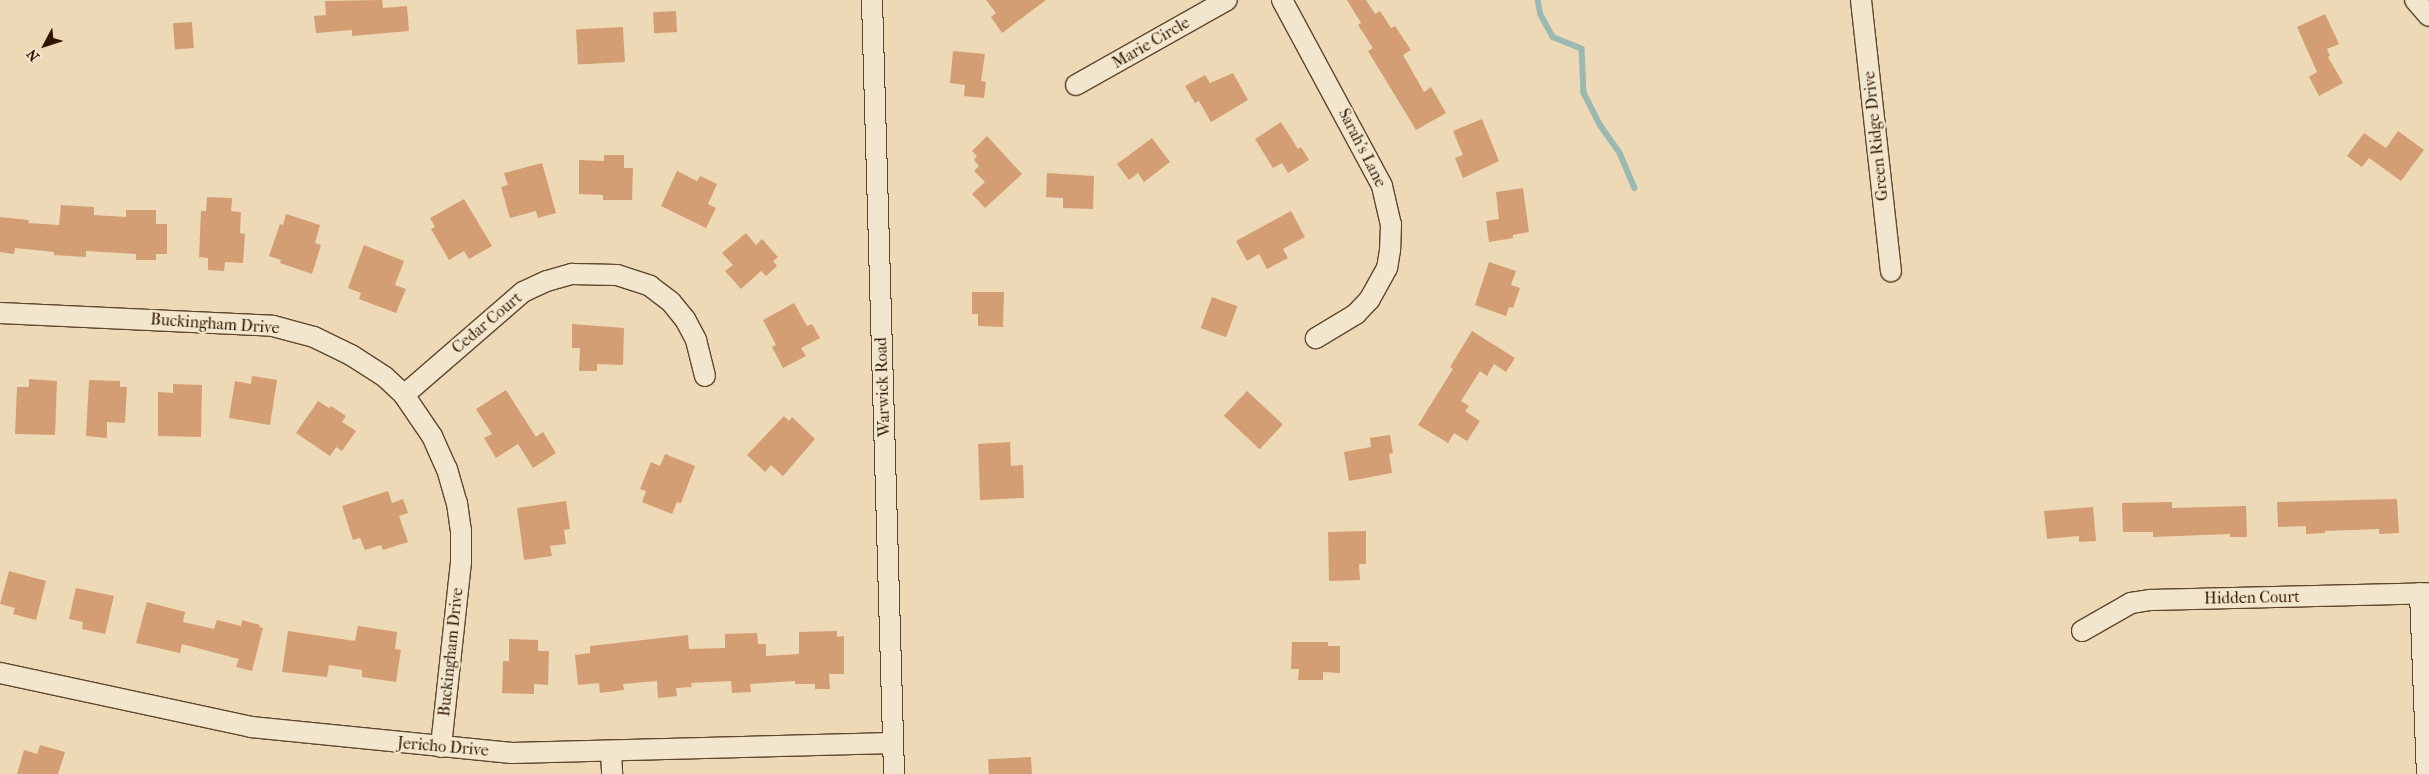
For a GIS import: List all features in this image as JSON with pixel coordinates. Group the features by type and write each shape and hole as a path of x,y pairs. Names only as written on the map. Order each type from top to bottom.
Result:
{"street":[{"name":"Warwick Road","path":"872,0 894,774"},
{"name":"Marie Circle","path":"1076,85 1227,0"},
{"name":"Sarah's Lane","path":"1282,0 1382,186 1391,224 1387,268 1369,300 1356,314 1316,338"},
{"name":"Green Ridge Drive","path":"1861,0 1891,271"},
{"path":"2415,0 2429,16"},
{"name":"Cedar Court","path":"404,395 523,292 547,281 581,274 617,274 650,286 671,302 685,319 696,340 705,376"},
{"name":"Buckingham Drive","path":"0,313 250,324 281,328 314,337 351,355 385,378 404,395 432,436 447,469 457,503 461,530 461,562 441,747"},
{"path":"2425,593 2426,774"},
{"name":"Hidden Court","path":"2082,631 2131,603 2144,601 2425,593"},
{"name":"Jericho Drive","path":"0,673 251,727 512,753 611,752 893,743"},
{"path":"611,752 612,774"}],"building":[{"path":"382,0 383,8 407,6 409,31 352,36 352,30 316,33 314,16 326,15 325,1"},
{"path":"986,0 1046,0 1002,33 991,17 996,13"},
{"path":"1347,0 1366,0 1375,14 1380,11 1391,28 1395,26 1411,50 1403,55 1424,92 1431,87 1446,113 1416,130 1368,51 1373,48 1358,25 1361,23"},
{"path":"676,11 677,32 654,33 653,12"},
{"path":"2325,14 2339,44 2327,49 2330,56 2328,57 2343,83 2319,96 2309,77 2317,72 2297,27"},
{"path":"192,22 194,48 175,49 173,23"},
{"path":"623,27 625,62 578,64 576,29"},
{"path":"953,51 985,54 981,81 986,82 984,98 964,96 965,85 950,83"},
{"path":"1233,73 1248,100 1211,122 1199,101 1195,103 1185,86 1205,75 1210,83"},
{"path":"1482,119 1499,161 1463,178 1455,158 1463,155 1453,131"},
{"path":"1281,122 1298,149 1301,147 1309,160 1288,173 1282,163 1273,168 1255,139"},
{"path":"2398,131 2424,150 2401,181 2369,158 2362,167 2347,156 2364,133 2386,148"},
{"path":"987,136 1022,174 985,208 972,194 985,182 974,171 979,166 974,160 977,156 972,151"},
{"path":"1152,138 1170,162 1144,182 1138,173 1129,180 1117,164"},
{"path":"604,155 624,155 624,168 633,168 632,200 603,200 603,195 579,194 579,160 604,161"},
{"path":"542,163 556,213 538,218 536,211 510,218 501,187 508,185 504,173"},
{"path":"677,171 697,181 700,176 717,184 708,204 716,208 706,228 661,206"},
{"path":"1047,173 1094,176 1093,209 1063,208 1063,198 1046,197"},
{"path":"1523,188 1529,232 1513,235 1513,238 1489,242 1486,221 1499,219 1496,192"},
{"path":"207,197 232,198 231,211 241,212 240,233 245,234 243,263 225,262 224,271 208,270 208,258 199,257 201,211 206,211"},
{"path":"464,199 492,246 469,259 464,251 449,260 431,229 435,227 430,218"},
{"path":"61,205 94,207 94,215 126,217 126,210 156,210 156,224 167,224 167,254 156,254 156,260 136,260 136,254 86,251 86,257 54,255 54,252 15,248 14,254 0,252 0,217 29,220 28,223 59,225"},
{"path":"1291,211 1305,237 1283,249 1288,258 1267,269 1259,254 1247,261 1236,241"},
{"path":"286,214 320,225 315,243 321,245 312,274 280,263 281,260 269,256 280,224 283,225"},
{"path":"746,233 756,245 762,239 778,257 773,261 777,266 766,276 761,271 741,289 725,271 733,265 722,253"},
{"path":"364,245 404,261 395,285 406,289 396,313 359,299 361,293 348,288"},
{"path":"1489,262 1516,271 1511,285 1520,288 1513,308 1509,307 1506,316 1475,305"},
{"path":"972,292 1004,292 1003,327 978,326 978,314 972,314"},
{"path":"1212,297 1237,306 1226,337 1201,328"},
{"path":"794,303 807,326 812,324 820,338 801,348 806,356 783,368 772,347 776,345 763,320"},
{"path":"572,324 624,328 623,365 597,364 597,371 579,371 580,348 572,348"},
{"path":"1472,331 1515,358 1506,372 1494,364 1487,376 1480,371 1461,401 1469,406 1465,411 1480,421 1467,441 1454,433 1448,443 1418,425 1453,369 1450,367"},
{"path":"252,376 277,380 270,425 229,418 235,381 251,384"},
{"path":"29,379 57,381 55,435 15,434 17,387 29,387"},
{"path":"89,380 120,381 120,387 127,387 125,423 107,422 107,438 86,436"},
{"path":"173,384 202,385 201,437 158,436 158,392 173,393"},
{"path":"506,390 536,437 543,432 556,453 533,468 518,444 496,458 484,438 492,434 476,409"},
{"path":"1247,391 1283,424 1260,449 1224,416"},
{"path":"318,401 329,408 331,406 346,416 342,422 356,431 342,451 336,447 330,456 296,433"},
{"path":"784,416 789,421 792,417 815,439 783,476 771,465 765,472 747,455"},
{"path":"1390,435 1393,453 1389,454 1392,473 1349,481 1344,452 1371,447 1370,438"},
{"path":"1010,442 1011,466 1023,465 1024,498 980,500 978,444"},
{"path":"665,454 695,466 681,503 677,502 672,514 642,502 646,491 640,489 651,462 660,466"},
{"path":"388,491 392,503 403,499 408,513 399,516 408,542 383,550 381,545 365,550 360,538 353,540 342,506"},
{"path":"2397,499 2399,533 2379,534 2379,529 2325,531 2325,533 2306,534 2306,526 2278,527 2277,502"},
{"path":"566,501 570,529 564,530 566,544 550,546 552,556 524,560 517,508"},
{"path":"2172,502 2172,508 2246,506 2247,537 2230,537 2230,534 2153,537 2153,532 2123,532 2122,503"},
{"path":"2093,507 2096,541 2079,542 2079,536 2047,539 2044,511"},
{"path":"1366,531 1366,564 1359,564 1360,580 1329,581 1328,532"},
{"path":"9,571 46,581 36,620 13,614 15,608 0,604"},
{"path":"76,588 114,596 105,634 82,629 83,622 69,619"},
{"path":"147,602 185,612 183,622 214,629 217,620 241,626 242,620 260,625 259,627 263,628 252,671 236,667 239,659 182,644 180,653 136,643"},
{"path":"358,626 397,632 395,649 401,650 396,682 362,677 362,670 329,665 327,677 282,672 288,631 355,641"},
{"path":"837,631 837,637 844,636 844,674 829,674 830,689 815,689 815,684 795,684 795,681 750,684 751,692 732,693 731,681 691,683 692,687 676,688 677,696 658,698 657,681 623,684 624,690 600,693 599,683 578,685 575,655 590,653 590,646 688,635 689,649 725,648 725,634 757,633 758,644 766,644 766,656 799,654 799,632"},
{"path":"509,639 538,640 538,651 549,651 548,685 534,684 534,694 502,693 503,661 509,661"},
{"path":"1292,642 1328,642 1328,646 1340,646 1340,673 1323,672 1323,680 1298,680 1299,669 1291,669"},
{"path":"40,745 65,752 58,774 17,774 24,750 37,754"},
{"path":"1031,757 1032,774 989,774 988,759"}],"waterway":[{"path":"1538,0 1541,15 1553,37 1582,49 1584,93 1601,126 1620,153 1635,188"}]}
